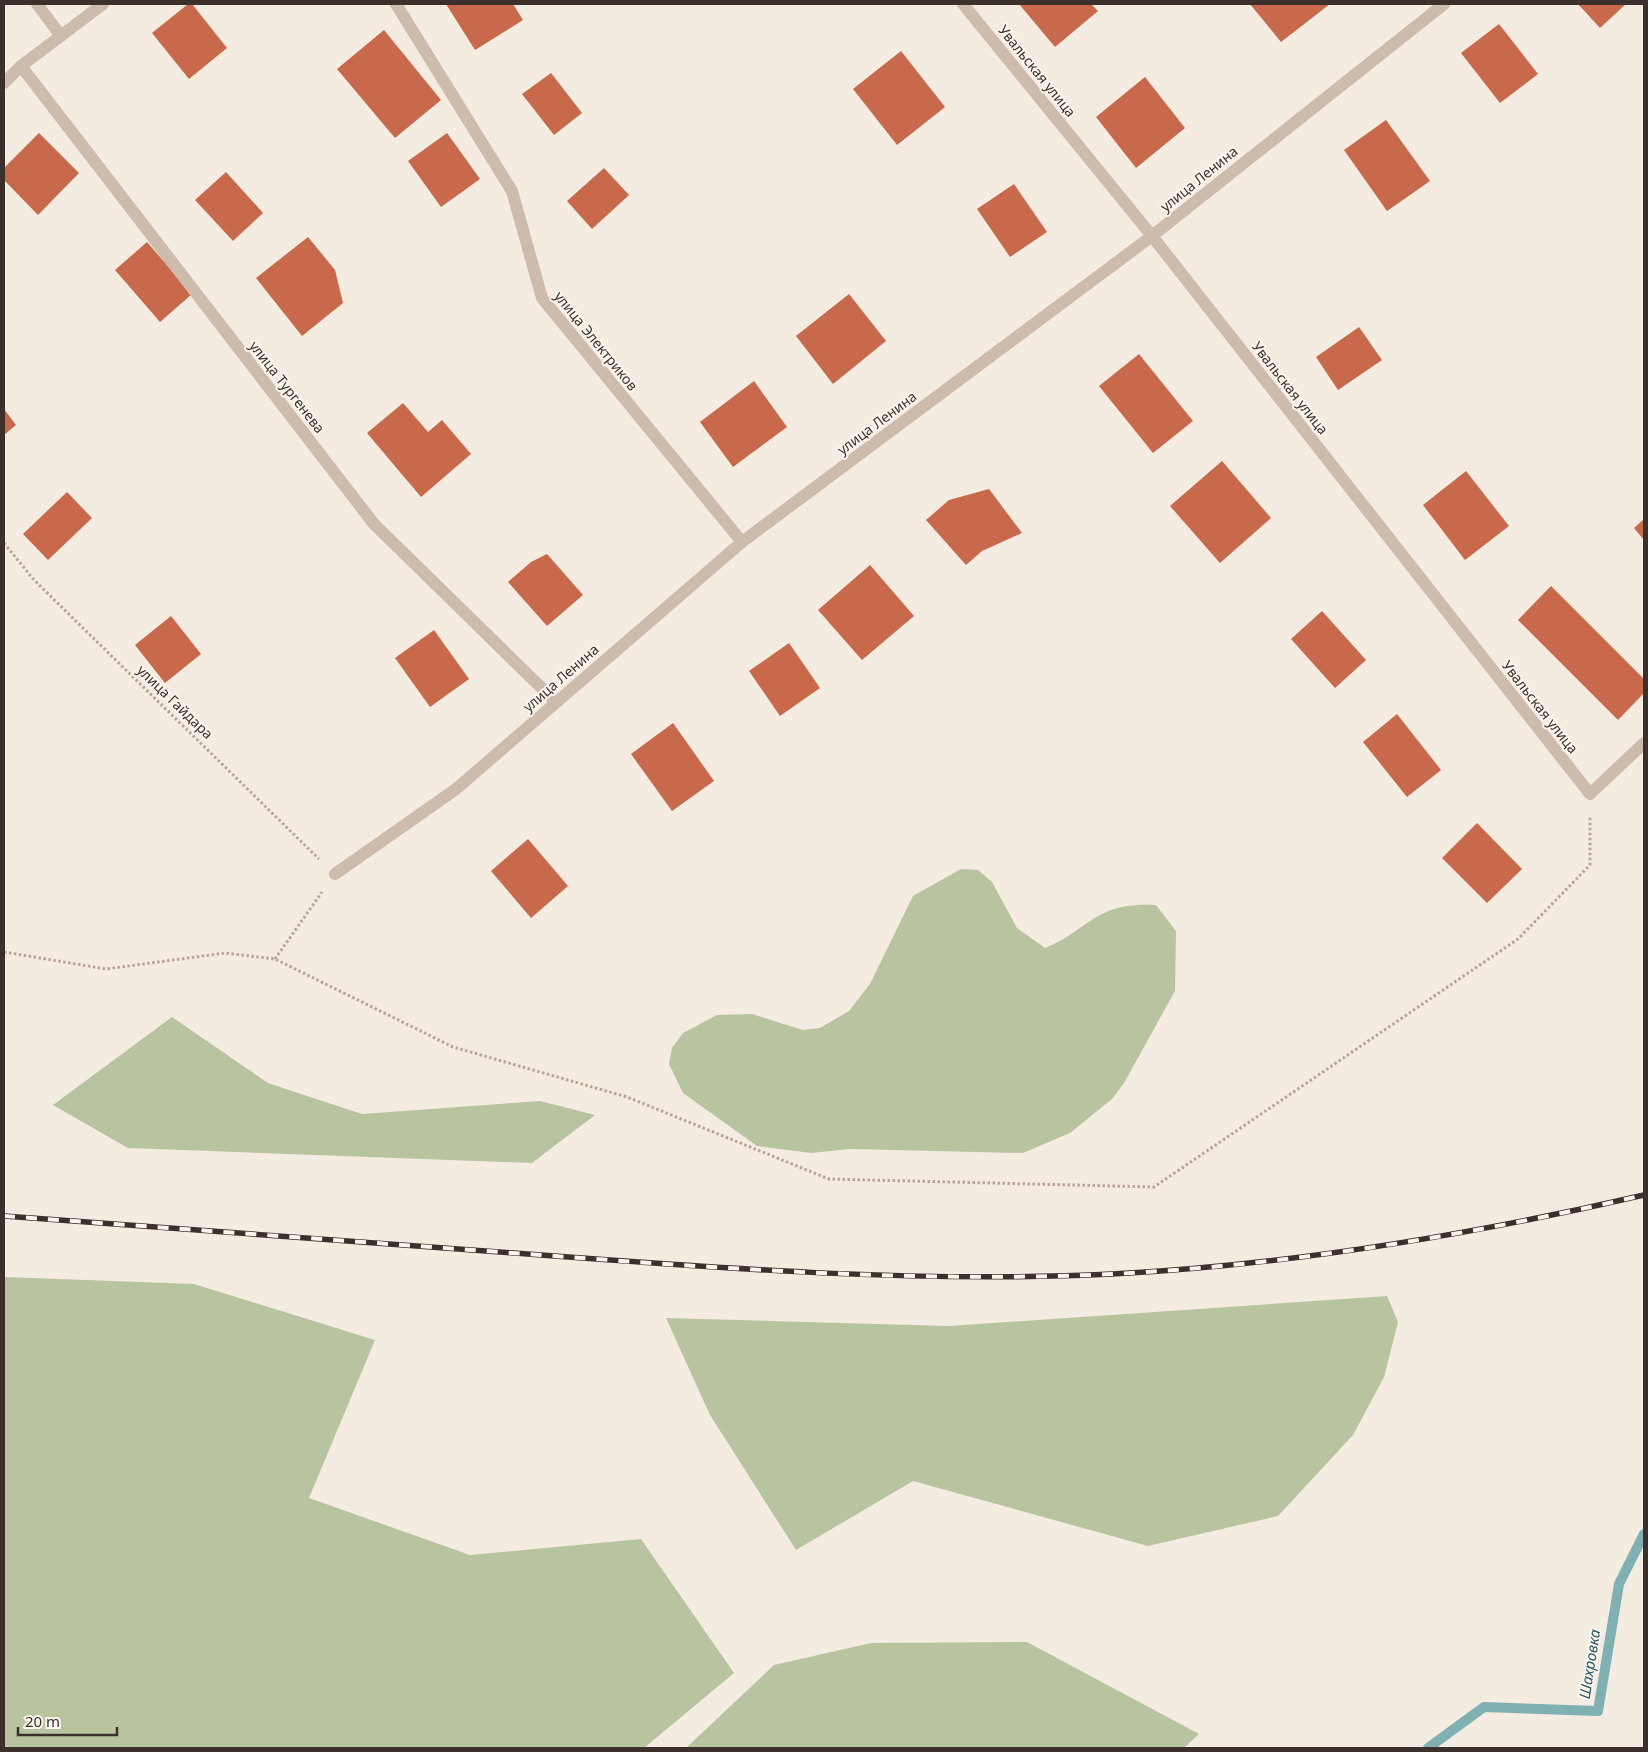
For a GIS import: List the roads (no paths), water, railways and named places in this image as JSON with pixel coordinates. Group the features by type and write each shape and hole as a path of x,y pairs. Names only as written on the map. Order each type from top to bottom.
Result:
{"street":[{"path":"37,4 61,36"},
{"path":"4,83 21,66 103,4"},
{"name":"улица Электриков","path":"396,4 512,191 542,298 742,542"},
{"name":"Увальская улица","path":"963,4 1152,236 1590,794 1644,743"},
{"name":"улица Ленина","path":"335,874 456,789 742,542 1152,236 1444,4"},
{"name":"улица Тургенева","path":"21,66 374,524 556,702"}],"waterway":[{"name":"Шахровка","path":"1428,1748 1484,1707 1598,1711 1619,1584 1644,1534"}],"railway":[{"path":"4,1216 755,1270 969,1277 1112,1274 1179,1270 1313,1256 1513,1223 1644,1195"}]}
